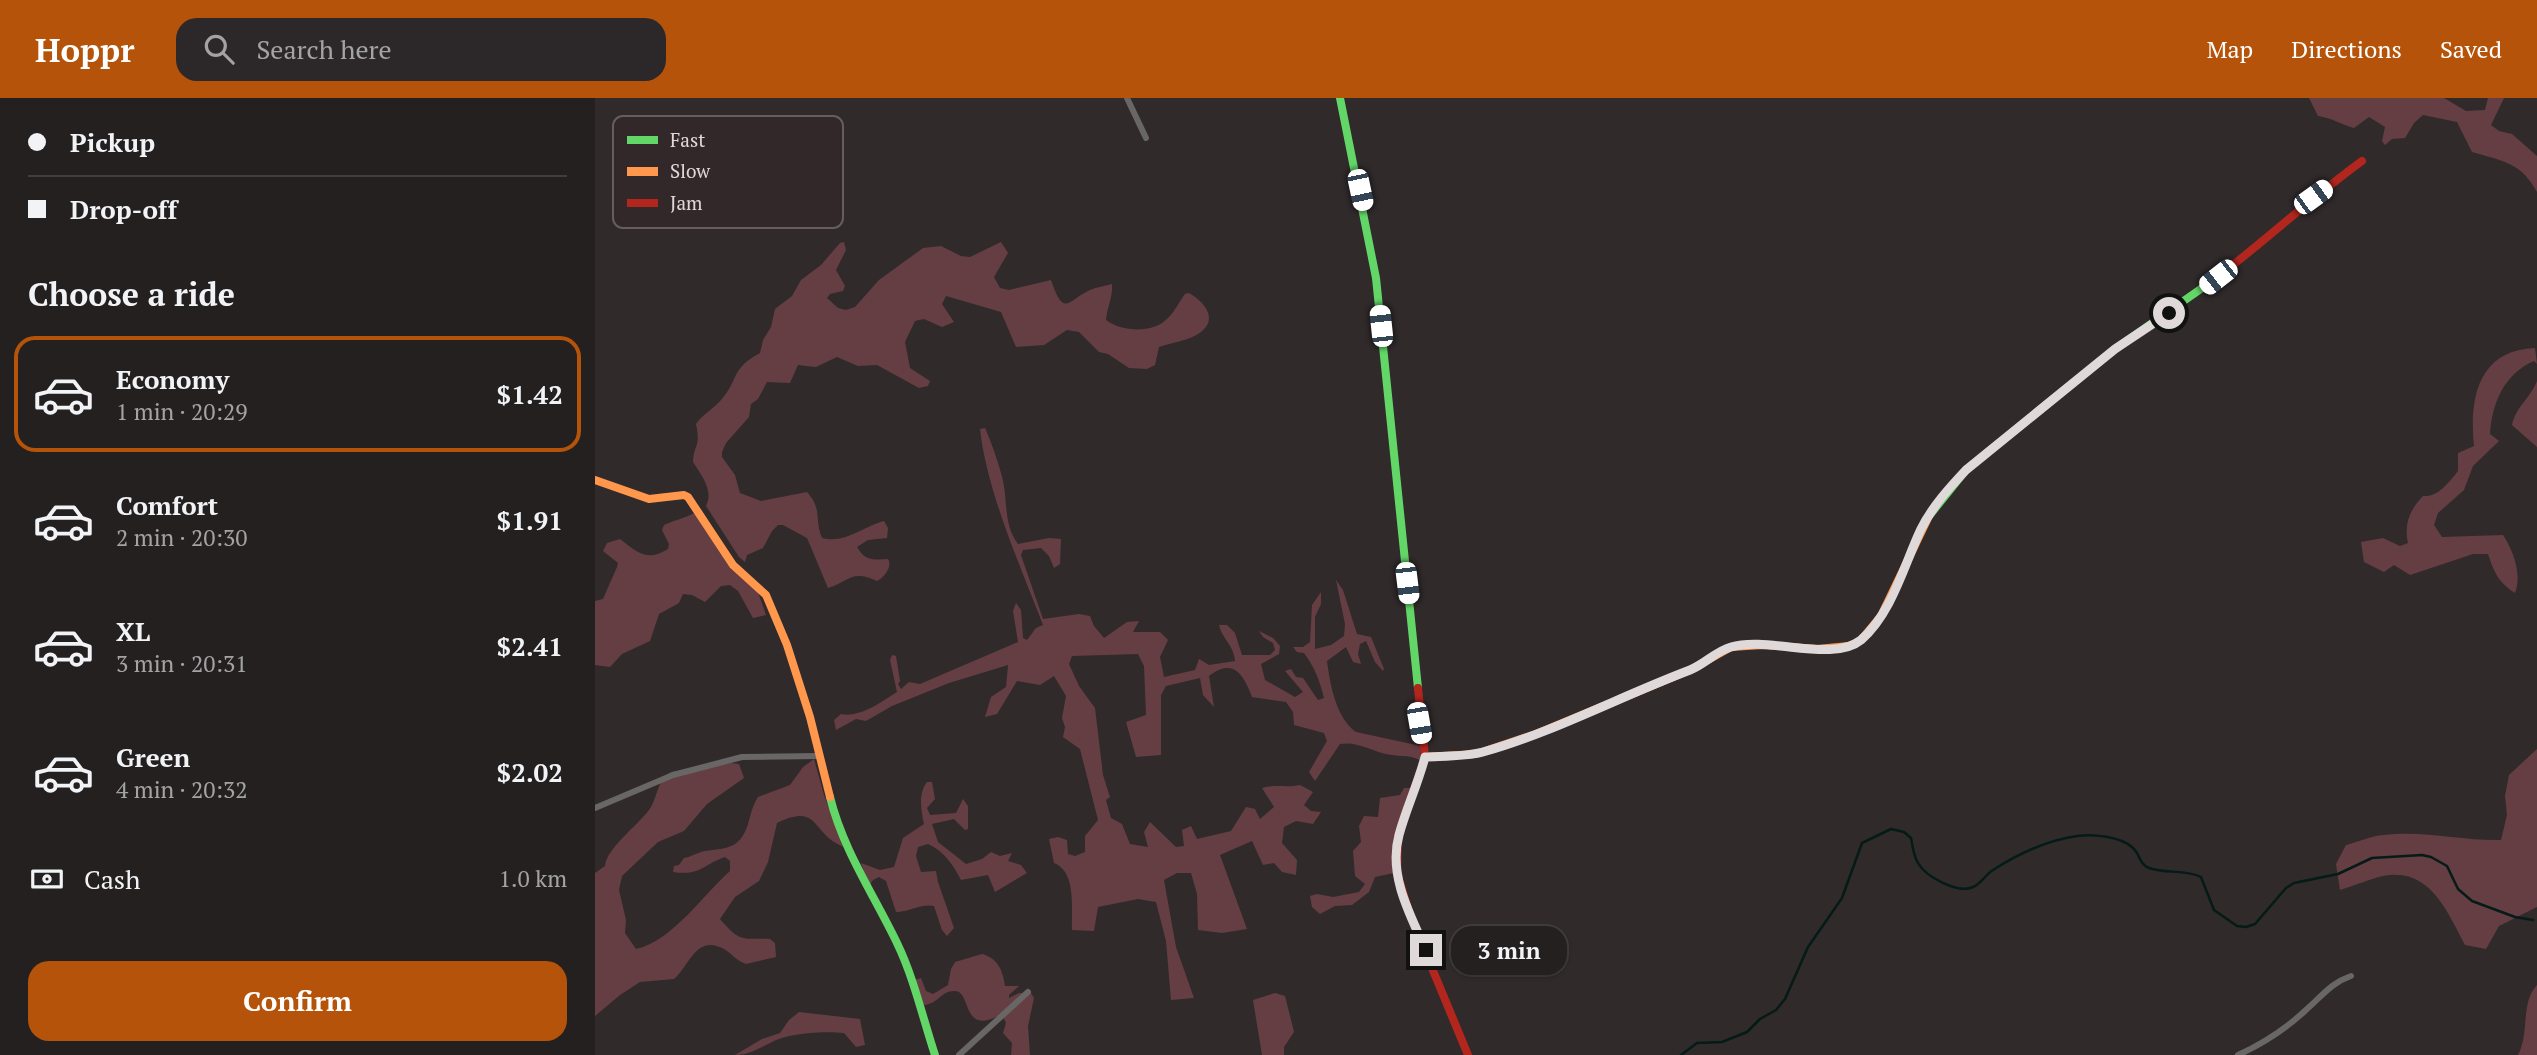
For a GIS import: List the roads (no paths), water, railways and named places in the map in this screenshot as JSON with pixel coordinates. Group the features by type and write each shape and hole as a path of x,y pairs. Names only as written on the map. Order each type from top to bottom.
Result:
{"street":[{"path":"1127,98 1146,138"},
{"path":"1340,98 1376,278 1425,757 1398,836 1397,873 1410,915 1468,1055"},
{"path":"1425,757 1480,752 1538,733 1692,669 1726,648 1761,642 1829,649 1853,646 1869,632 1891,597 1923,526 1945,492 1966,470 2115,349 2186,301 2260,245 2313,197 2362,162"},
{"path":"595,480 640,500 656,502 684,495 692,501 733,565 766,595 787,645 810,717 834,814 863,881 898,945 935,1055"},
{"path":"595,808 673,775 742,757 819,756"},
{"path":"2238,1055 2262,1044 2335,982 2351,976"},
{"path":"959,1055 1028,992"}],"waterway":[{"path":"1681,1055 1697,1043 1722,1042 1747,1032 1760,1019 1776,1010 1785,999 1808,947 1842,898 1862,843 1891,829 1904,832 1911,838 1916,860 1928,874 1959,888 1976,886 1990,872 2044,844 2077,836 2098,836 2114,838 2128,844 2149,868 2201,877 2214,910 2237,926 2255,924 2286,888 2294,883 2338,874 2372,858 2422,855 2447,866 2458,889 2472,901 2515,917 2533,920"}]}
